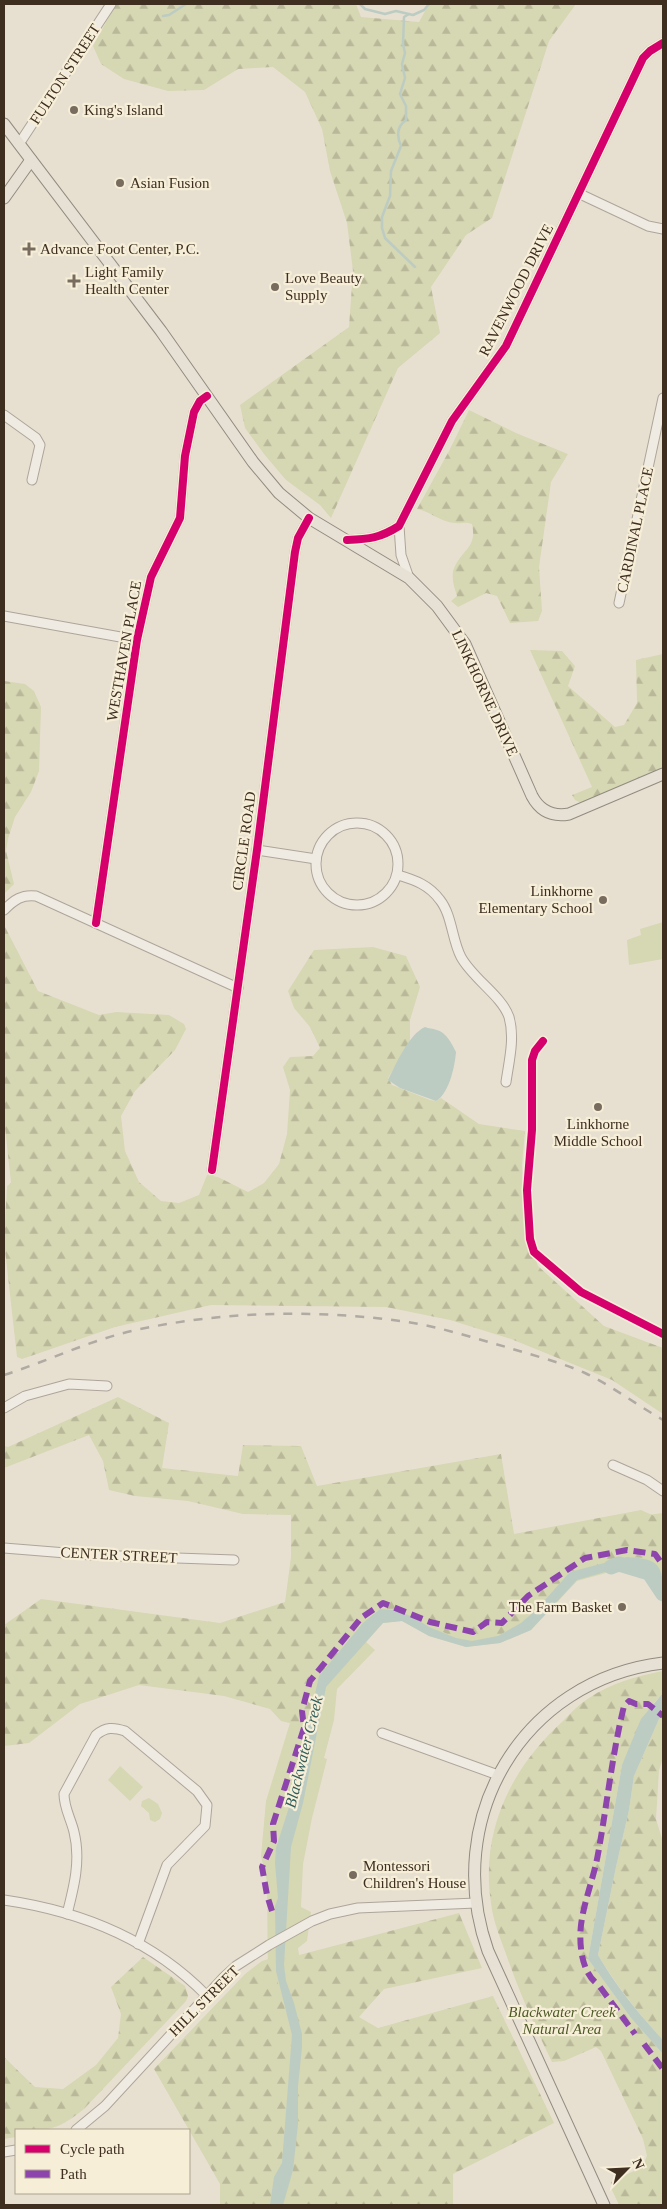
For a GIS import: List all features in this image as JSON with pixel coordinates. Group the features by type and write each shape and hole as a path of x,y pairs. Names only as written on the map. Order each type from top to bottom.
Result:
{"main road":[{"name":"LINKHORNE DRIVE","path":"4,124 268,481 279,493 309,518 409,578 437,606 465,644 532,796 542,809 554,815 569,814 663,774"},
{"path":"4,198 31,160"},
{"path":"604,2205 488,1951 476,1903 475,1851 485,1804 498,1774 535,1726 557,1705 593,1682 632,1668 663,1663"}],"street":[{"name":"FULTON STREET","path":"19,144 111,4"},
{"name":"RAVENWOOD DRIVE","path":"399,526 452,421 506,346 580,194 643,58 663,43"},
{"path":"580,194 648,226 663,229"},
{"name":"WESTHAVEN PLACE","path":"96,923 136,640 151,577 180,518 185,456 194,412 200,401 207,396"},
{"name":"CARDINAL PLACE","path":"620,603 663,398"},
{"path":"4,415 36,438 40,445 32,480"},
{"name":"CIRCLE ROAD","path":"212,1170 257,850 295,552 298,538 309,518"},
{"path":"347,540 372,539 385,535 399,526 402,555 409,578"},
{"path":"4,616 136,640"},
{"path":"351,824 368,824 379,829 395,846 398,858 398,875 392,886 378,899 366,906 352,906 334,899 320,885 316,872 316,859 319,847 325,837 334,830 351,824"},
{"path":"257,850 316,859"},
{"path":"398,875 416,880 428,887 442,901 462,958 476,979 494,996 508,1015 512,1030 512,1043 506,1082"},
{"path":"4,910 12,901 27,895 36,896 238,988"},
{"path":"4,1408 25,1396 68,1384 107,1386"},
{"path":"613,1465 647,1480 663,1491"},
{"name":"CENTER STREET","path":"4,1548 91,1555 234,1560"},
{"path":"67,1914 77,1868 77,1846 64,1803 64,1794 96,1735 104,1728 116,1728 125,1731 197,1791 206,1806 205,1826 167,1865 138,1944"},
{"path":"382,1733 498,1774"},
{"path":"4,1900 45,1907 116,1930 189,1978 206,1995"},
{"name":"HILL STREET","path":"77,2129 105,2106 206,1995 236,1966 269,1945 305,1925 330,1914 358,1908 476,1903"}],"green space":[{"path":"116,4 356,4 361,17 419,22 429,4 576,4 549,41 492,218 466,235 431,287 440,333 398,368 331,518 320,505 286,480 264,454 245,428 240,405 349,327 353,271 347,223 330,171 322,129 305,92 273,67 238,69 204,90 168,91 124,79 101,64 93,46"},
{"path":"469,410 516,433 568,454 551,482 539,567 542,611 538,621 510,623 497,596 486,593 458,607 451,601 457,596 453,573 473,538 472,524 445,521 417,509"},
{"path":"530,650 562,651 575,666 568,686 615,727 624,725 637,703 636,660 663,654 663,769 583,804 575,800 572,795 592,787"},
{"path":"4,681 25,684 34,691 41,707 39,771 31,792 15,817 8,839 6,851 14,884 4,894"},
{"path":"663,922 663,959 629,965 627,940 641,935 640,929"},
{"path":"4,925 38,991 99,1015 116,1012 169,1015 184,1024 186,1029 175,1050 135,1091 121,1116 125,1151 139,1182 161,1201 179,1203 199,1195 207,1175 218,1177 248,1192 264,1183 279,1164 287,1134 290,1090 283,1067 290,1057 313,1056 320,1048 310,1027 294,1008 288,991 314,950 373,947 406,956 420,987 410,1020 410,1042 388,1078 392,1085 430,1100 436,1101 441,1098 479,1124 525,1131 522,1165 525,1229 538,1266 604,1326 663,1348 663,1414 612,1380 511,1339 450,1320 386,1307 211,1305 115,1327 22,1359 17,1357 4,1241 7,1186 11,1183 4,1118"},
{"path":"118,1397 169,1423 162,1468 238,1476 243,1445 301,1446 317,1486 501,1454 514,1534 641,1510 663,1520 663,1576 655,1563 648,1558 627,1557 570,1572 536,1610 521,1623 498,1636 472,1641 456,1638 396,1610 380,1609 363,1623 319,1676 307,1727 281,1721 270,1709 224,1696 139,1685 80,1704 29,1743 4,1746 4,1625 41,1599 220,1623 285,1602 291,1557 291,1515 243,1514 188,1501 135,1496 109,1490 103,1461 89,1435 4,1468 4,1446 8,1447"},
{"path":"663,1513 663,1594 649,1573 628,1567 577,1581 531,1630 500,1643 466,1647 429,1636 402,1621 383,1623 366,1642 375,1650 337,1689 334,1720 324,1758 327,1759 303,1864 301,1907 311,1912 307,1941 298,1948 310,2030 297,2205 264,2205 268,1983 267,1881 261,1856 266,1801 301,1687 331,1630 631,1517"},
{"name":"Blackwater Creek Natural Area","path":"663,1671 663,1693 654,1703 622,1765 588,1959 631,2018 663,2054 663,2205 619,2205 611,2188 611,2182 642,2167 647,2156 643,2139 601,2051 596,2047 564,2061 552,2062 522,1996 495,1923 489,1876 490,1851 495,1826 514,1780 545,1739 578,1706 597,1693 625,1681"},
{"path":"663,1715 663,1758 659,1770 656,1819 663,1842 663,2040 628,1999 598,1955 629,1810 634,1776 659,1719"},
{"path":"120,1766 143,1787 130,1801 108,1780"},
{"path":"149,1798 158,1804 162,1813 160,1819 155,1822 150,1820 149,1813 141,1806 142,1801"},
{"path":"459,1913 482,1968 384,1989 359,2017 378,2028 493,1996 554,2123 453,2174 453,2205 283,2205 293,2170 298,2124 298,2086 302,2047 294,2003 286,1981 284,1959"},
{"path":"143,1957 185,1986 188,1996 186,2001 84,2109 66,2122 53,2128 15,2129 15,2137 4,2139 4,2057 35,2087 63,2089 96,2065 118,2038 121,2014 111,1987"},
{"path":"275,1957 278,1984 292,2035 282,2163 274,2177 270,2205 220,2205 220,2184 154,2069 245,1974 262,1961"}],"water":[{"path":"425,1027 443,1033 456,1052 453,1072 448,1086 436,1101 400,1088 388,1080 408,1043"},
{"path":"627,1557 644,1559 655,1564 661,1573 663,1591 648,1569 633,1566 619,1568 577,1580 531,1630 500,1643 466,1647 429,1636 402,1621 383,1623 326,1687 303,1803 291,1847 284,1965 286,1981 302,2034 298,2086 298,2124 293,2170 283,2205 270,2205 274,2177 282,2163 292,2035 276,1971 275,1906 278,1898 275,1863 276,1848 291,1801 319,1676 363,1623 380,1609 395,1610 456,1638 472,1641 498,1636 521,1623 536,1610 570,1572"},
{"path":"663,1693 663,1715 659,1719 634,1776 629,1810 598,1955 628,1999 663,2040 663,2054 631,2018 588,1959 622,1765 641,1719"}],"waterway":[{"path":"163,16 169,15 186,4"},
{"path":"360,4 365,9 385,14 396,11 413,15 424,10 429,4"},
{"path":"409,14 404,17 403,44 405,53 402,64 405,78 400,94 406,106 406,120 399,129 398,136 401,146 391,171 390,196 382,217 382,228 385,238 415,267"},
{"name":"Blackwater Creek","path":"611,1567 619,1564 649,1573 663,1594"}],"railway":[{"path":"4,1375 102,1339 169,1324 203,1319 271,1314 339,1315 407,1322 432,1327 556,1362 595,1378 663,1420"}],"marked path":[{"path":"272,1911 262,1867 274,1841 273,1824 304,1728 302,1711 310,1681 361,1618 383,1603 430,1622 473,1632 487,1622 502,1623 528,1596 585,1558 627,1550 655,1554 663,1565"},
{"path":"595,1982 590,1977 582,1955 581,1925 598,1854 624,1706 629,1701 636,1704 648,1704 663,1716"},
{"path":"600,1987 635,2034"},
{"path":"644,2044 663,2069"}],"cycle path":[{"path":"347,540 374,537 399,526 452,421 506,346 643,58 663,43"},
{"path":"96,923 137,640 151,577 180,518 185,456 194,412 200,401 207,396"},
{"path":"212,1170 257,850 295,552 298,538 309,518"},
{"path":"543,1041 535,1051 532,1060 532,1130 527,1190 530,1239 534,1252 581,1292 663,1334"}],"place":[{"name":"King's Island","path":"74,110"},
{"name":"Asian Fusion","path":"120,183"},
{"name":"Advance Foot Center, P.C.","path":"29,249"},
{"name":"Light Family Health Center","path":"74,281"},
{"name":"Love Beauty Supply","path":"275,287"},
{"name":"Linkhorne Elementary School","path":"603,900"},
{"name":"Linkhorne Middle School","path":"598,1107"},
{"name":"The Farm Basket","path":"622,1607"},
{"name":"Montessori Children's House","path":"353,1875"}]}
